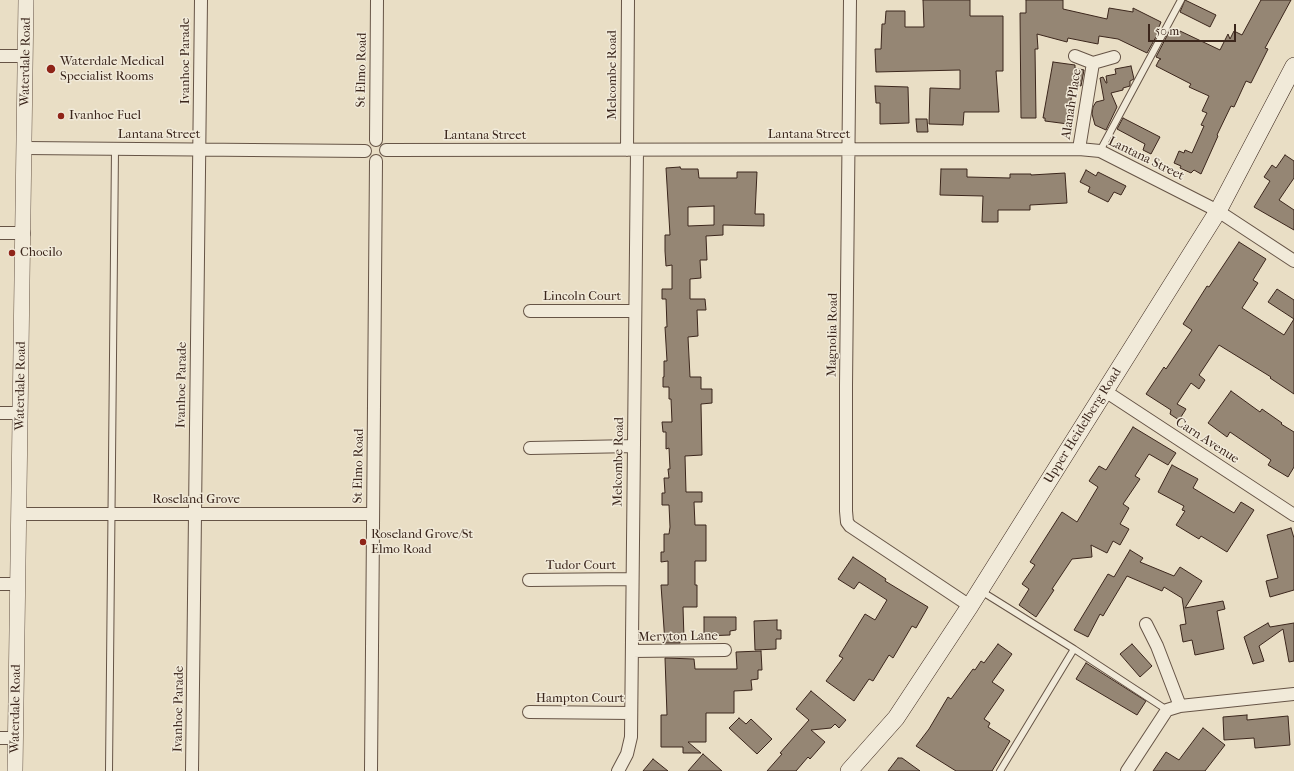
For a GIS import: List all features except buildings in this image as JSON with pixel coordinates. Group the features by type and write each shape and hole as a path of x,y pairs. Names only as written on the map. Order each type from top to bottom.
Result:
{"main road":[{"name":"Upper Heidelberg Road","path":"849,771 896,718 970,606 1218,211 1294,66"}],"street":[{"name":"Waterdale Road","path":"15,771 20,514 26,0"},
{"name":"Ivanhoe Parade","path":"192,771 201,0"},
{"name":"St Elmo Road","path":"376,140 377,0"},
{"name":"Melcombe Road","path":"618,771 630,746 632,652 635,311 628,0"},
{"name":"Magnolia Road","path":"850,0 846,385 847,522 853,528 970,606"},
{"path":"0,56 26,56"},
{"name":"Alanah Place","path":"1076,56 1093,63 1114,57"},
{"name":"Alanah Place","path":"1079,149 1093,63"},
{"path":"372,140 376,140 382,142 386,147 385,156 376,161 368,157 365,151 367,144 372,140"},
{"name":"Lantana Street","path":"25,148 365,151"},
{"name":"Lantana Street","path":"386,150 1079,149 1100,151 1218,211 1294,261"},
{"name":"St Elmo Road","path":"371,771 376,161"},
{"path":"0,233 24,233"},
{"name":"Lincoln Court","path":"530,311 635,311"},
{"name":"Carn Avenue","path":"1105,391 1294,515"},
{"path":"0,413 20,413"},
{"path":"530,448 634,446"},
{"name":"Roseland Grove","path":"20,514 372,514"},
{"name":"Tudor Court","path":"529,580 632,579"},
{"path":"0,584 18,584"},
{"path":"1146,624 1157,646 1180,706"},
{"name":"Meryton Lane","path":"632,652 725,650"},
{"path":"1127,771 1167,710 1180,706 1294,694"},
{"name":"Hampton Court","path":"529,712 631,713"},
{"path":"0,738 16,738"}],"lane":[{"path":"1100,151 1181,0"},
{"path":"109,771 115,149"},
{"path":"979,590 1074,649 1167,710"},
{"path":"1000,771 1074,649"}],"place":[{"name":"Waterdale Medical Specialist Rooms","path":"51,69"},
{"name":"Ivanhoe Fuel","path":"61,116"},
{"name":"Chocilo","path":"12,253"},
{"name":"Roseland Grove/St Elmo Road","path":"363,542"}]}
